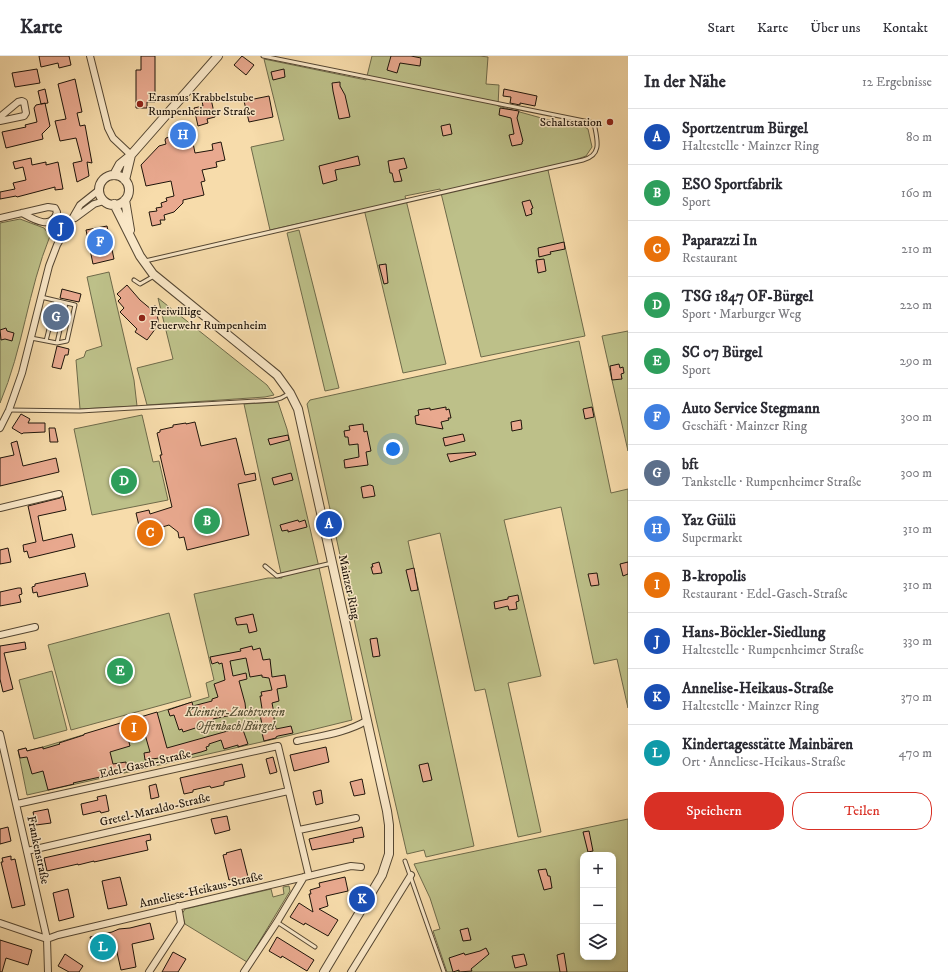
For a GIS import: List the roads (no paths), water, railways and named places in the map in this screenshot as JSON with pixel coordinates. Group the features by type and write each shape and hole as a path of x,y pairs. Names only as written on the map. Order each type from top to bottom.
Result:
{"street":[{"path":"90,56 108,128 113,138 130,155"},
{"path":"114,175 120,164 130,155 218,56"},
{"path":"0,117 18,102 24,102 26,113 24,116 0,121"},
{"path":"125,180 130,155"},
{"path":"72,220 94,204 104,201 119,204 125,200 129,191 128,184 125,180 114,175 108,176 104,179 100,184 99,190 104,201"},
{"path":"0,428 9,410 22,373 41,297 54,253 80,205 99,190"},
{"name":"Mainzer Ring","path":"125,200 130,236"},
{"name":"Mainzer Ring","path":"114,204 143,262 154,276 281,380 298,409 389,825 388,854 386,865 379,882 324,972"},
{"path":"0,218 52,207 55,208 57,212 56,216 51,222 48,223 44,223 22,214"},
{"path":"0,508 58,494"},
{"path":"0,635 35,627"},
{"path":"297,741 341,730 366,721"},
{"name":"Frankenstraße","path":"0,734 3,762 16,804 47,939 48,972"},
{"name":"Edel-Gasch-Straße","path":"16,804 278,746 288,791"},
{"path":"244,972 307,877 299,830 288,791"},
{"name":"Gretel-Maraldo-Straße","path":"27,851 288,791"},
{"path":"299,830 356,818"},
{"name":"Anneliese-Heikaus-Straße","path":"47,939 178,906 351,866 361,868"},
{"path":"351,972 411,875"},
{"path":"150,972 181,923 178,906"},
{"path":"0,923 47,939"}],"lane":[{"path":"143,262 583,160 589,158 596,151 597,145 594,123 263,56"},
{"path":"134,280 140,284 154,276"},
{"path":"31,338 57,343 67,341 75,305 41,297"},
{"path":"46,341 56,301"},
{"path":"57,343 66,303"},
{"path":"9,410 80,411 194,405 274,400 290,393"},
{"path":"265,566 277,576 332,563"},
{"path":"405,861 444,972"},
{"path":"277,922 315,947"}],"place":[{"name":"Erasmus Krabbelstube Rumpenheimer Straße","path":"140,104"},
{"name":"Schaltstation","path":"610,122"},
{"name":"Yaz Gülü","path":"183,135"},
{"name":"Hans-Böckler-Siedlung","path":"61,228"},
{"name":"Auto Service Stegmann","path":"100,242"},
{"name":"bft","path":"56,317"},
{"name":"Freiwillige Feuerwehr Rumpenheim","path":"142,318"},
{"name":"TSG 1847 OF-Bürgel","path":"124,481"},
{"name":"ESO Sportfabrik","path":"207,521"},
{"name":"Sportzentrum Bürgel","path":"329,524"},
{"name":"Paparazzi In","path":"150,533"},
{"name":"SC 07 Bürgel","path":"120,671"},
{"name":"B-kropolis","path":"134,728"},
{"name":"Annelise-Heikaus-Straße","path":"362,899"},
{"name":"Kindertagesstätte Mainbären","path":"103,947"}],"park label":[{"name":"Kleintier-Zuchtverein Offenbach/Bürgel","path":"235,719"}]}
